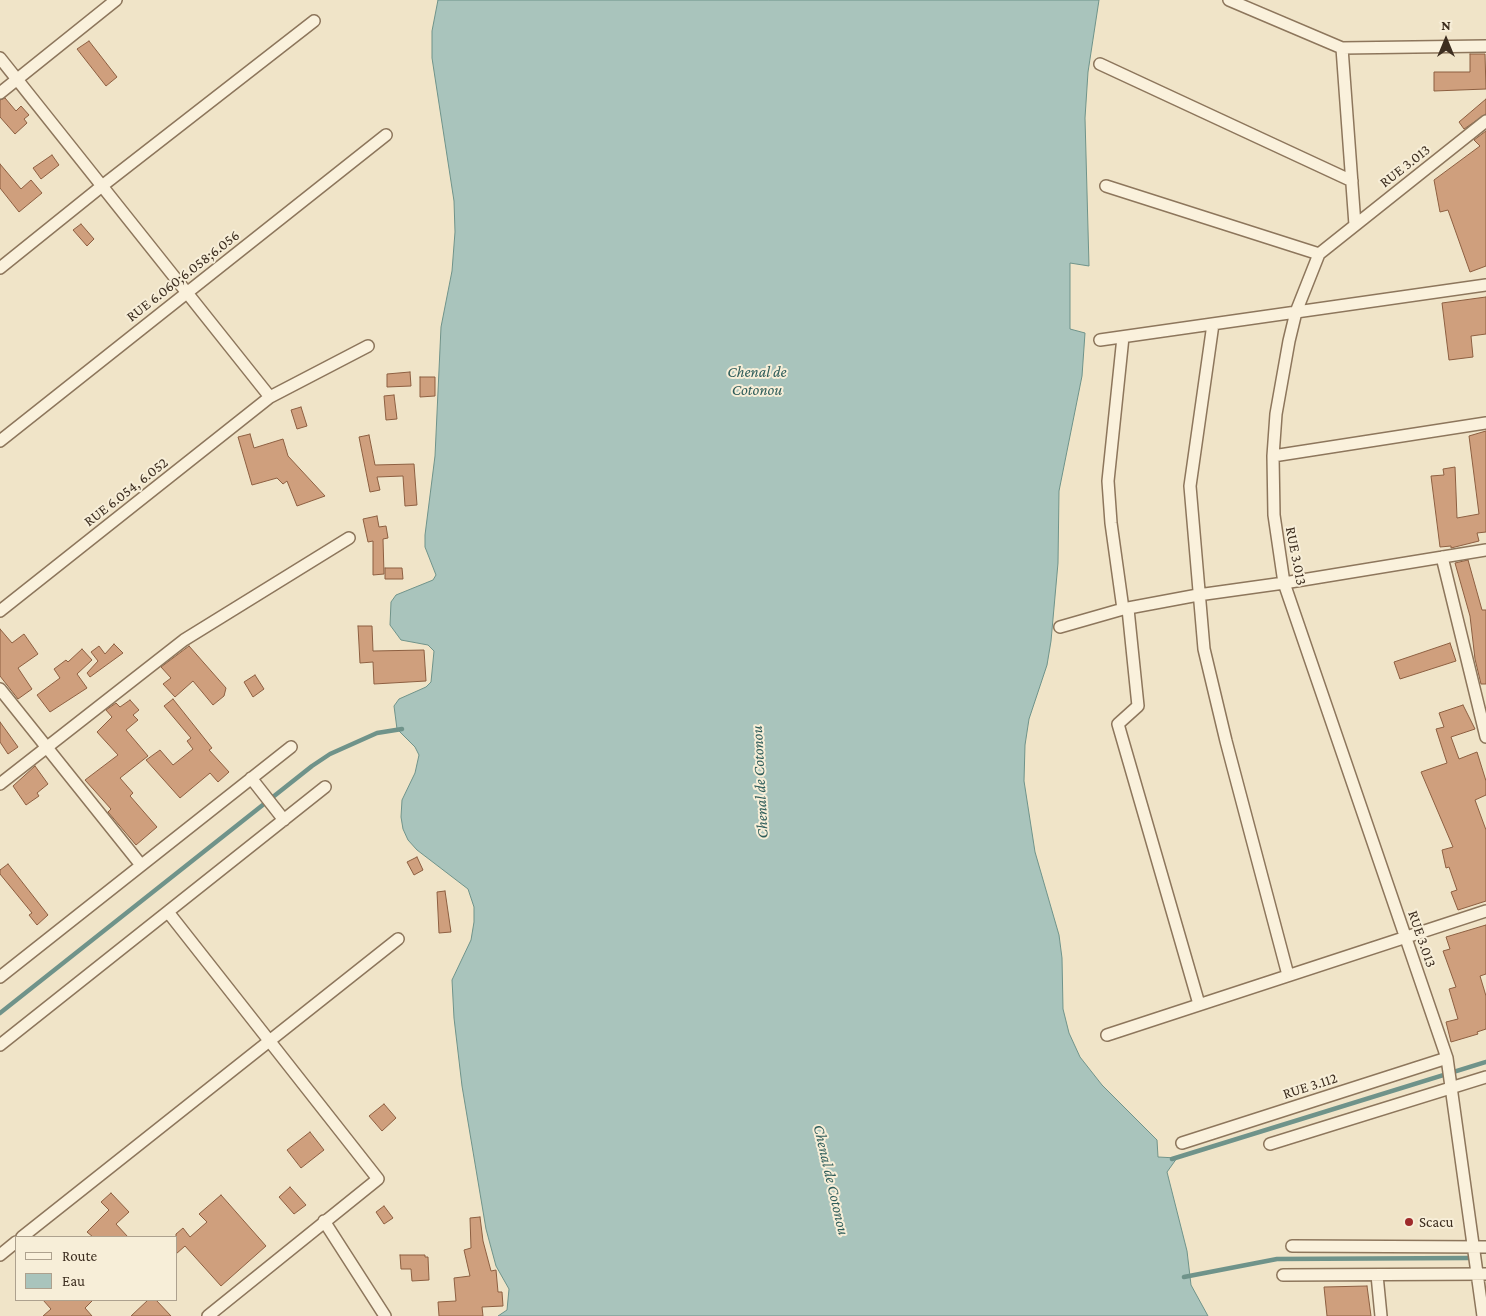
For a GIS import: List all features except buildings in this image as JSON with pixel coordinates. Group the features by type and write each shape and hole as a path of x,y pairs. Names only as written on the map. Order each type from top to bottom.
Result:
{"street":[{"path":"0,93 116,0"},
{"path":"1229,0 1342,48 1486,46"},
{"path":"0,268 314,21"},
{"path":"1342,48 1355,225"},
{"path":"0,58 270,397"},
{"path":"1100,64 1352,181"},
{"name":"RUE 3.013","path":"1483,1316 1481,1274 1473,1247 1447,1058 1284,583 1274,514 1273,456 1276,414 1296,312 1319,254 1486,121"},
{"name":"RUE 6.060;6.058;6.056","path":"0,440 386,135"},
{"path":"1106,186 1319,254"},
{"path":"1100,340 1486,285"},
{"path":"1213,324 1190,473 1190,500 1204,649 1226,741 1288,975"},
{"path":"1122,337 1108,482 1111,523 1138,706 1118,724 1199,1004"},
{"name":"RUE 6.054, 6.052","path":"0,611 270,397 368,346"},
{"path":"1273,456 1486,424"},
{"path":"0,784 46,746 200,629 349,538"},
{"path":"1060,627 1125,609 1198,595 1486,550"},
{"path":"1442,557 1486,737"},
{"path":"0,689 141,865"},
{"path":"0,977 291,747"},
{"path":"251,778 284,820"},
{"path":"0,1045 325,787"},
{"path":"1107,1035 1486,911"},
{"path":"168,912 378,1179 208,1316"},
{"path":"23,1236 398,939"},
{"name":"RUE 3.112","path":"1182,1143 1447,1058"},
{"path":"1270,1144 1486,1077"},
{"path":"324,1221 384,1316"},
{"path":"0,1255 15,1243"},
{"path":"1292,1246 1486,1247"},
{"path":"1377,1274 1381,1316"},
{"path":"1283,1275 1481,1274"}],"water":[{"name":"Chenal de Cotonou","path":"438,0 1099,0 1088,72 1085,118 1089,266 1070,263 1070,329 1085,333 1082,376 1059,491 1058,563 1051,641 1047,665 1029,719 1025,745 1024,781 1035,852 1059,935 1062,958 1063,1009 1069,1033 1080,1057 1102,1085 1157,1140 1158,1157 1177,1158 1167,1172 1187,1251 1191,1285 1208,1316 498,1316 507,1310 509,1289 496,1266 486,1229 462,1086 454,1018 452,980 471,940 474,907 468,889 417,850 408,840 403,829 401,817 402,800 415,773 419,755 415,747 397,729 394,706 399,699 426,687 431,682 434,651 428,645 401,640 390,625 391,602 396,595 433,580 436,575 425,547 425,535 435,456 441,327 452,271 455,232 454,201 432,58 432,31"}],"waterway":[{"path":"0,1013 312,766 330,754 377,733 402,729"},
{"path":"1172,1159 1486,1062"},
{"path":"1184,1277 1277,1259 1468,1258"}],"place":[{"name":"Scacu","path":"1409,1222"}]}
